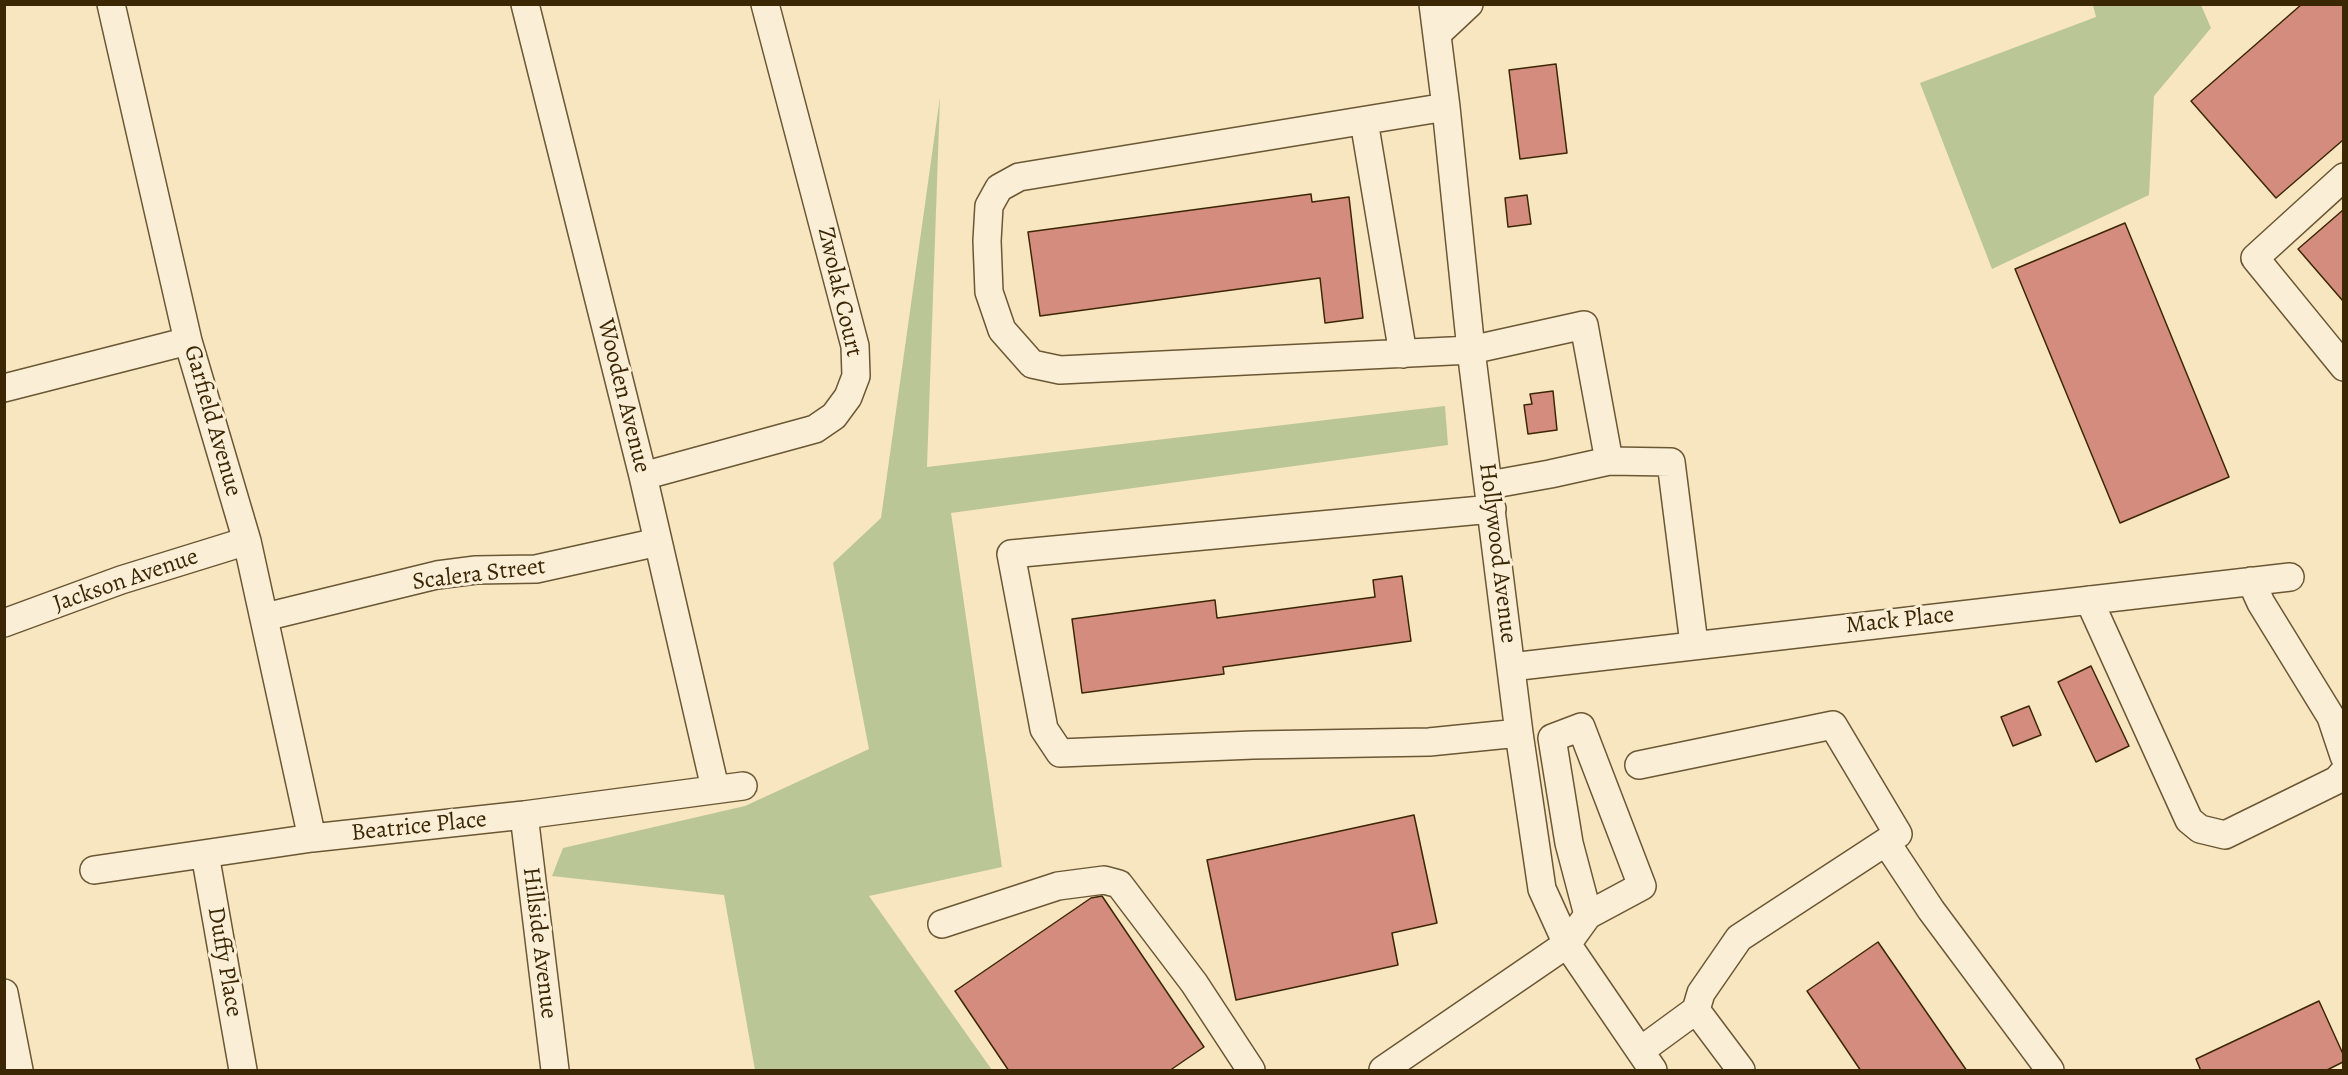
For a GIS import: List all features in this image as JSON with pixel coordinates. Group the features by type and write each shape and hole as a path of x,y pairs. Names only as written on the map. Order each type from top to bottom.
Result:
{"street":[{"name":"Garfield Avenue","path":"111,4 188,341 247,541 312,838"},
{"name":"Wooden Avenue","path":"525,4 643,476 715,788"},
{"name":"Zwolak Court","path":"643,476 815,429 834,416 848,398 856,376 855,346 765,4"},
{"name":"Hollywood Avenue","path":"1433,4 1471,350 1542,889 1567,944 1647,1061"},
{"path":"1437,34 1469,4"},
{"path":"1446,107 1019,177 999,188 989,206 987,241 989,292 1002,330 1032,364 1060,370 1471,350 1584,325 1609,461"},
{"path":"1364,121 1402,354"},
{"path":"2343,177 2255,258 2343,367"},
{"path":"4,388 188,341"},
{"path":"1520,733 1429,742 1253,745 1060,753 1044,729 1011,554 1490,497 1550,474 1609,461 1671,462 1694,644"},
{"name":"Jackson Avenue","path":"4,623 121,580 247,541"},
{"name":"Scalera Street","path":"265,617 437,575 476,570 536,569 658,542"},
{"name":"Mack Place","path":"1511,667 2290,576"},
{"path":"2251,581 2261,603 2331,717 2343,756"},
{"path":"2089,600 2189,820 2200,829 2225,835 2337,780 2343,772"},
{"path":"1639,765 1833,725 1898,834 1739,938 1701,993 1696,1010 1647,1061"},
{"path":"1395,1068 1567,944 1588,915 1642,886 1581,727 1552,738 1569,843 1588,915"},
{"name":"Beatrice Place","path":"94,870 312,838 524,815 715,788 744,786"},
{"name":"Hillside Avenue","path":"524,815 555,1071"},
{"path":"1886,842 1931,910 2050,1071"},
{"name":"Duffy Place","path":"206,854 243,1071"},
{"path":"942,924 1058,886 1104,880 1119,884 1194,982 1251,1071"},
{"path":"4,993 19,1071"},
{"path":"1696,1010 1741,1071"}],"green space":[{"path":"2093,5 2201,5 2211,28 2154,96 2149,195 1992,269 1920,83 2096,17"},
{"path":"940,97 927,467 1445,406 1448,445 951,513 1002,867 869,896 992,1070 755,1070 724,895 552,876 563,848 745,806 869,749 833,563 881,518"}],"building":[{"path":"2302,4 2343,4 2343,140 2276,198 2191,101"},
{"path":"1556,64 1567,153 1520,159 1509,70"},
{"path":"1311,194 1312,202 1349,197 1363,318 1325,323 1320,278 1040,316 1028,232"},
{"path":"1527,195 1531,224 1508,227 1505,198"},
{"path":"2343,210 2343,301 2298,249"},
{"path":"2125,223 2229,477 2120,523 2015,269"},
{"path":"1553,391 1557,430 1528,434 1524,405 1532,404 1530,394"},
{"path":"1402,576 1411,641 1223,667 1224,674 1082,693 1072,619 1215,600 1217,618 1375,597 1373,580"},
{"path":"2091,666 2129,746 2096,762 2058,682"},
{"path":"2029,706 2041,735 2013,746 2001,717"},
{"path":"1414,815 1437,923 1392,933 1398,965 1236,1000 1207,860"},
{"path":"1102,896 1204,1047 1169,1071 1009,1071 955,991 1091,898"},
{"path":"1878,942 1967,1071 1861,1071 1807,991"},
{"path":"2319,1001 2343,1054 2343,1062 2325,1071 2201,1071 2196,1059"}]}
